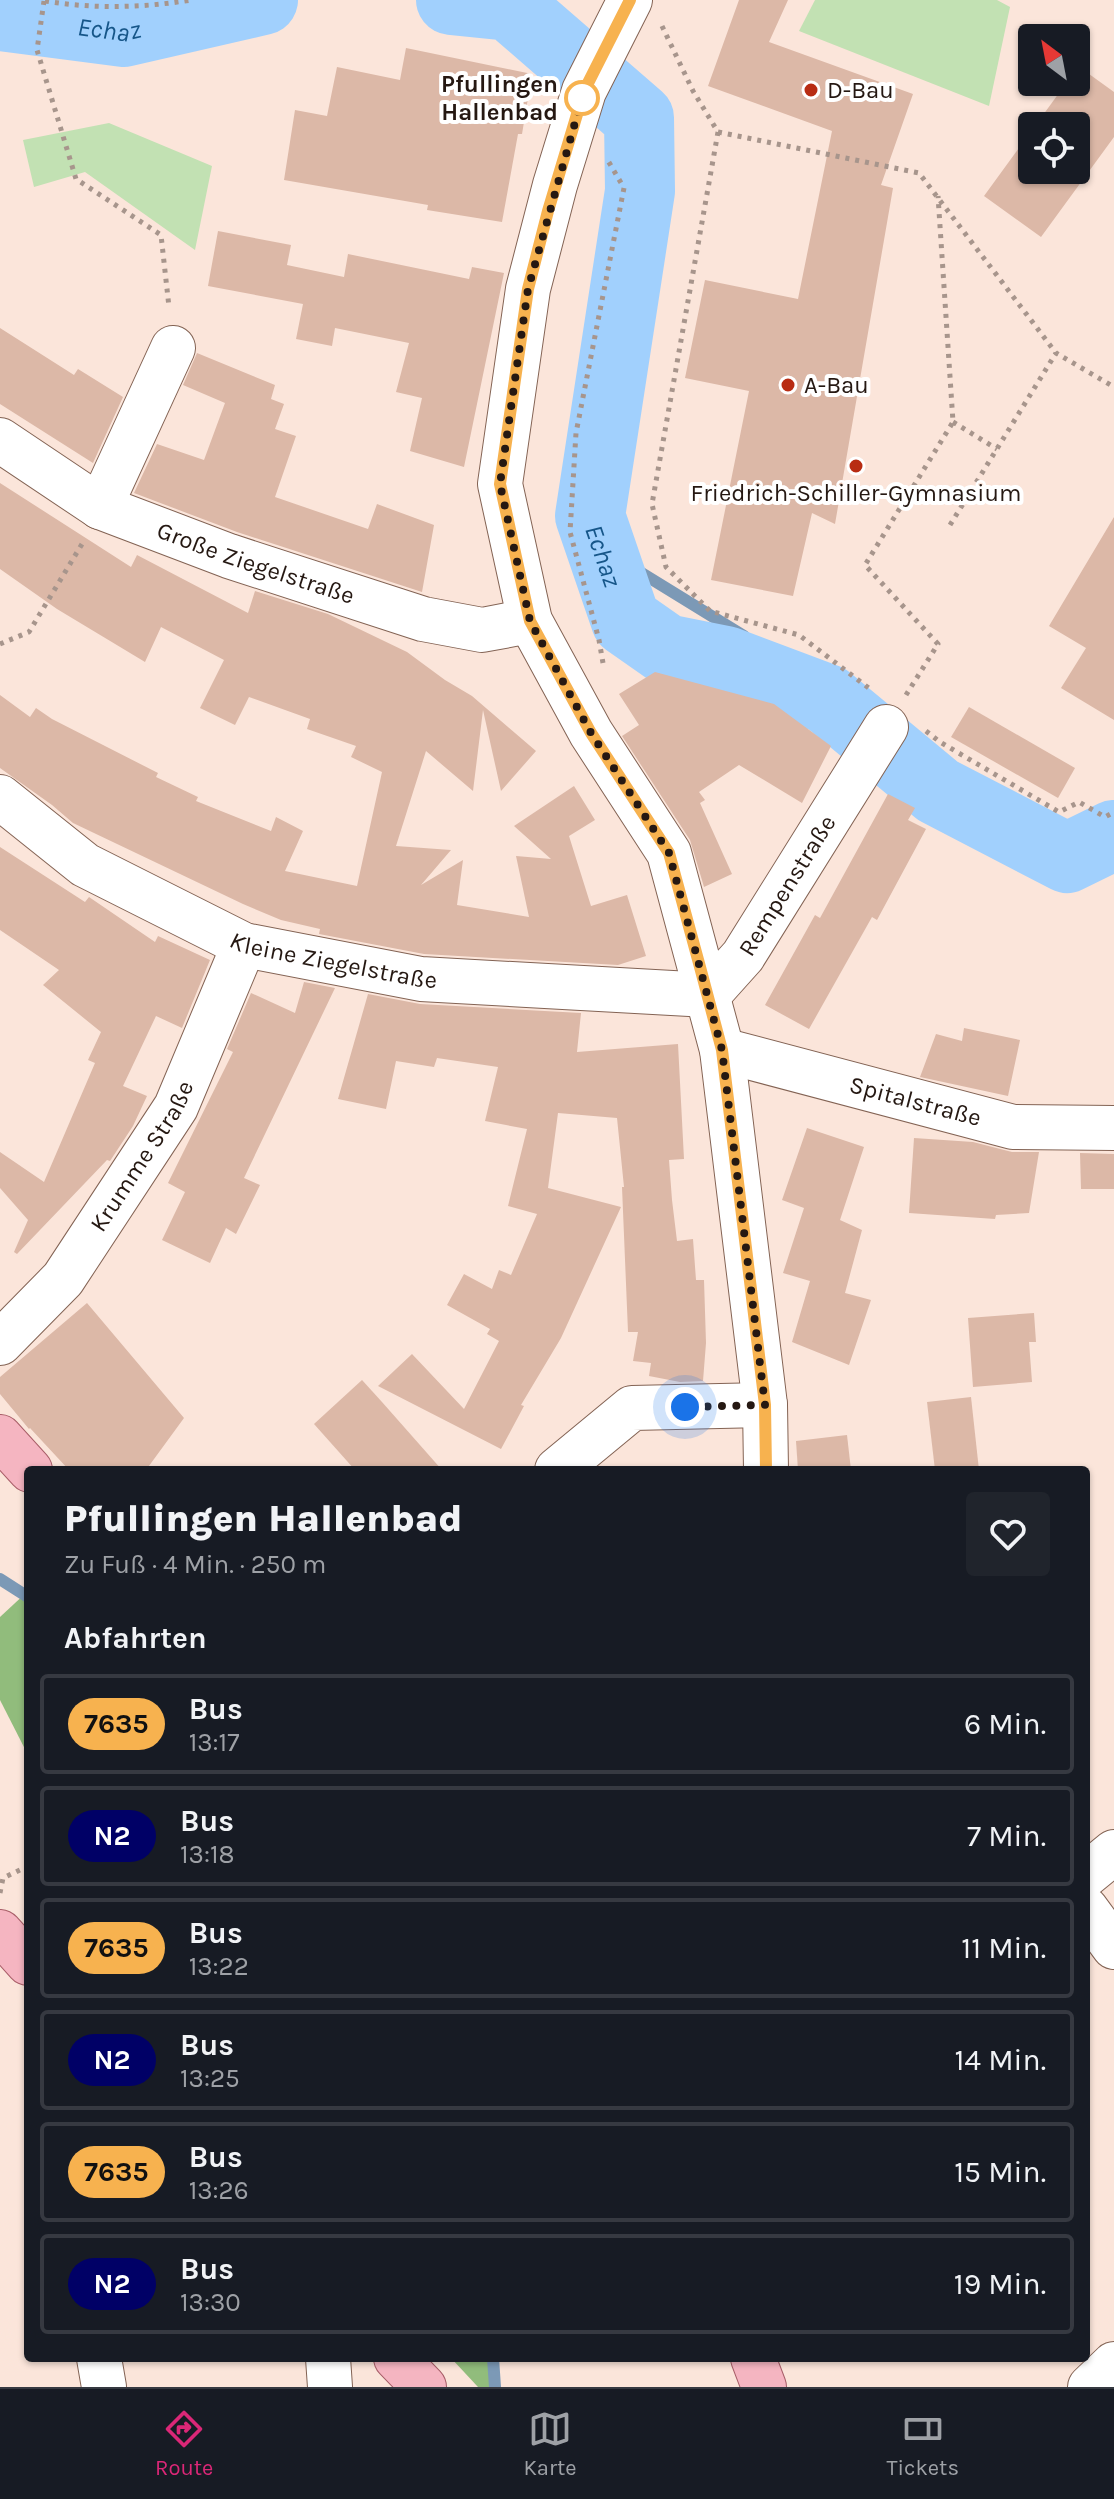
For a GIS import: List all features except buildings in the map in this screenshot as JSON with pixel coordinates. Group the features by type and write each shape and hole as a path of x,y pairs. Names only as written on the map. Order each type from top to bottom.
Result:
{"main road":[{"path":"0,1437 26,1466"},
{"path":"0,1932 24,1959"},
{"path":"400,2362 424,2387"}],"street":[{"path":"621,16 584,91 528,289 500,484 530,621 591,733 669,853 708,995 722,1050 765,1405 766,1466"},
{"path":"100,507 173,348"},
{"name":"Große Ziegelstraße","path":"0,440 100,507 229,556 423,619 482,630 530,621"},
{"name":"Rempenstraße","path":"708,995 743,956 896,710"},
{"name":"Kleine Ziegelstraße","path":"0,797 85,865 244,945 421,979 708,995"},
{"name":"Krumme Straße","path":"0,1343 63,1279 176,1107 244,945"},
{"name":"Spitalstraße","path":"722,1050 1013,1127 1114,1128"},
{"path":"562,1466 632,1408 765,1405"},
{"path":"1090,1872 1114,1852"},
{"path":"1090,1914 1114,1947"},
{"path":"100,2362 104,2387"},
{"path":"328,2362 330,2387"},
{"path":"1090,2387 1114,2364"}],"path":[{"path":"173,348 161,235 76,179 37,50 44,0 74,6 114,7 191,0"},
{"path":"665,30 693,91 718,132 652,504 666,567 710,611 799,635 940,742 1059,812 1079,802 1105,817 1114,812"},
{"path":"718,132 919,173 1056,353 1114,387"},
{"path":"568,145 603,153 624,188 576,433 570,532 603,666"},
{"path":"896,710 938,644 865,565 953,422 938,196"},
{"path":"950,525 1056,353"},
{"path":"953,422 997,449"},
{"path":"0,644 29,632 100,507"},
{"path":"0,1895 3,1878 24,1868"}],"green space":[{"path":"815,0 997,0 1010,7 989,106 799,31"},
{"path":"109,123 212,166 195,250 85,172 34,187 23,140"},
{"path":"24,1595 24,1747 0,1700 0,1617"},
{"path":"455,2362 490,2362 494,2387 478,2387"}],"waterway":[{"name":"Echaz","path":"0,16 124,32 263,0"},
{"name":"Echaz","path":"451,0 510,6 639,118 640,191 590,516 626,621 666,649 726,661 827,699 938,791 1067,858 1114,835"},
{"path":"601,548 744,636 759,674"},
{"path":"0,1579 24,1594"},
{"path":"493,2362 495,2387"}],"bus line":[{"name":"7635","path":"630,0 584,91 548,211 528,289 500,484 530,621 591,733 669,853 700,967 722,1050 765,1405 766,1466"}],"place":[{"name":"D-Bau","path":"811,90"},
{"name":"Pfullingen Hallenbad","path":"582,98"},
{"name":"A-Bau","path":"788,385"},
{"name":"Friedrich-Schiller-Gymnasium","path":"856,466"}],"route":[{"path":"582,98 584,91 528,289 500,484 530,621 591,733 669,853 722,1050 765,1405 685,1407"}]}
